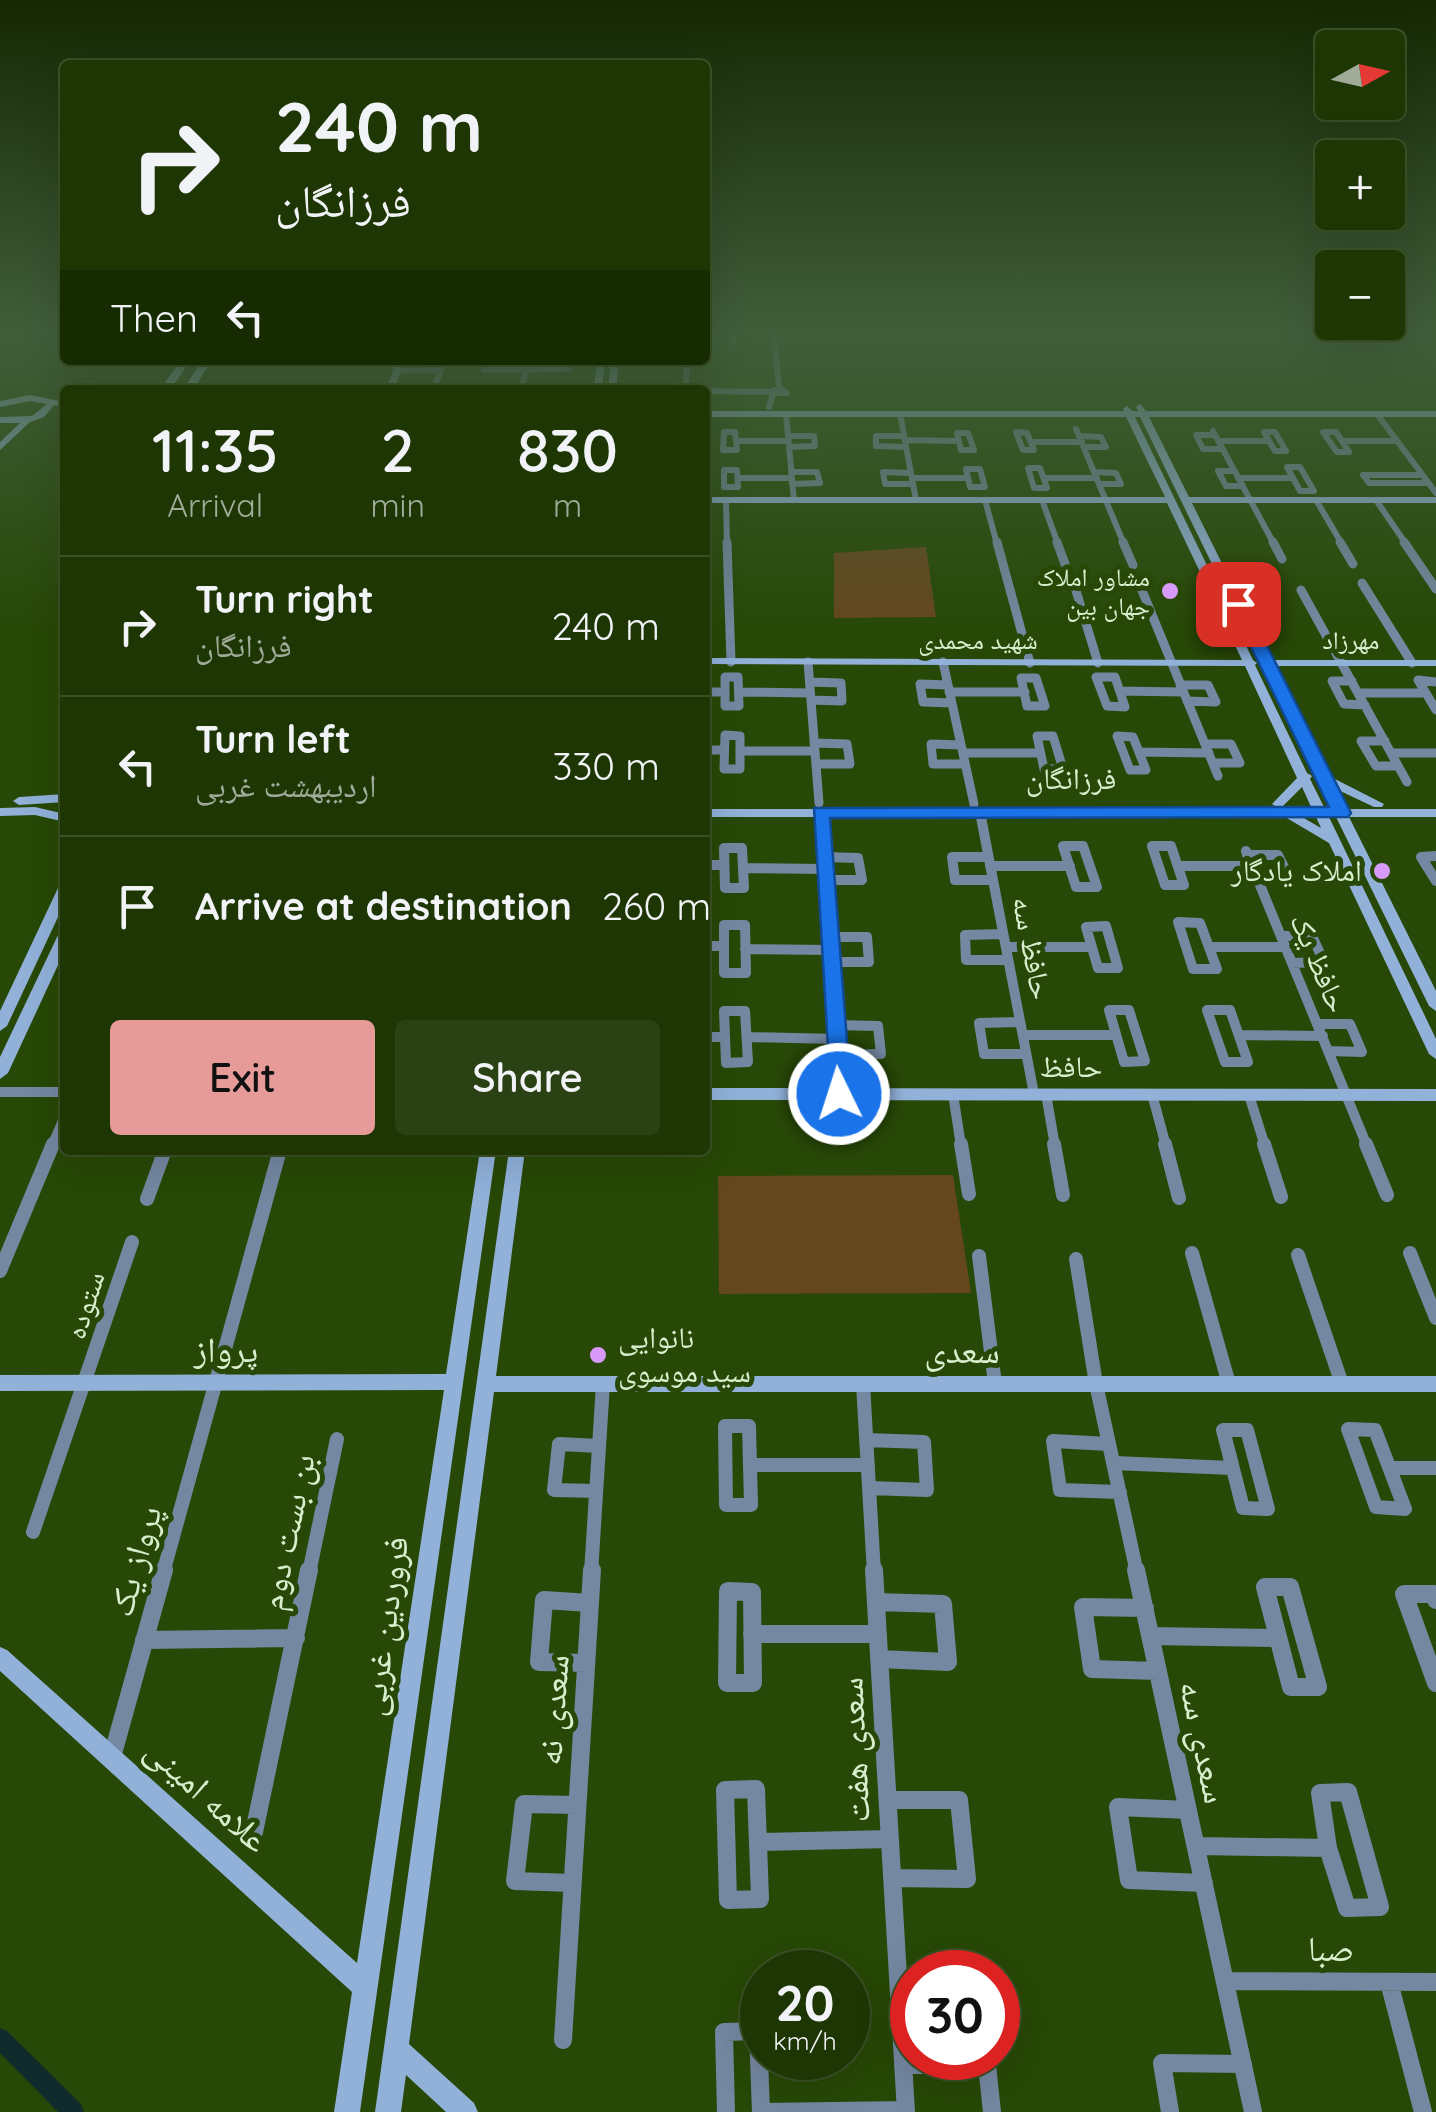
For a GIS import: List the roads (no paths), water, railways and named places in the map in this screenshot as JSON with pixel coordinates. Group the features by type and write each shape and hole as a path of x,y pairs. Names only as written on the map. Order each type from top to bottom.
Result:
{"main road":[{"path":"1139,433 1436,1054"},
{"path":"1153,433 1436,1006"},
{"path":"1188,500 1376,500 1436,496"},
{"path":"710,500 1171,500"},
{"path":"1208,575 1224,575"},
{"name":"شهید محمدی","path":"710,662 1251,663"},
{"name":"مهرزاد","path":"1266,662 1436,663"},
{"path":"1306,776 1279,808 1336,843"},
{"path":"1324,777 1379,809 1352,836"},
{"path":"0,801 60,798"},
{"name":"فرزانگان","path":"710,803 820,808 1340,808 1436,813"},
{"name":"فرزانگان","path":"1379,809 1436,804"},
{"name":"فرزانگان","path":"710,813 820,808"},
{"path":"0,812 60,817"},
{"path":"0,1026 60,899"},
{"path":"0,1074 60,947"},
{"name":"حافظ","path":"710,1094 1436,1095"},
{"name":"فروردین غربی","path":"347,2112 487,1155"},
{"path":"388,2112 488,1384 515,1155"},
{"name":"پرواز","path":"0,1382 452,1382"},
{"name":"سعدی","path":"488,1384 1436,1384"},
{"name":"علامه امینی","path":"0,1657 365,1987"},
{"path":"396,2049 464,2112"}],"street":[{"path":"789,433 794,500"},
{"path":"903,433 916,500"},
{"path":"1390,433 1436,496"},
{"path":"1031,442 1080,439 1133,565"},
{"path":"1268,441 1217,439 1282,559"},
{"path":"736,441 789,441"},
{"path":"905,441 958,441"},
{"path":"1342,441 1396,441"},
{"path":"1422,475 1363,475 1368,483 1428,483"},
{"path":"738,478 792,478"},
{"path":"912,478 968,478"},
{"path":"1044,478 1098,478"},
{"path":"1239,479 1293,478"},
{"path":"726,500 731,662"},
{"path":"985,500 1030,663"},
{"path":"1042,500 1065,564"},
{"path":"1316,500 1353,564"},
{"path":"1376,500 1431,576 1436,589"},
{"path":"1139,583 1218,776"},
{"path":"1362,583 1412,663"},
{"path":"1074,584 1098,663"},
{"path":"1301,590 1407,782"},
{"path":"808,662 839,1094"},
{"name":"حافظ سه","path":"943,662 993,880 1026,1054 1040,1094 1063,1195"},
{"path":"726,676 738,677 738,692 738,706 725,706 726,676"},
{"path":"1436,682 1418,680 1436,710"},
{"path":"1352,681 1332,681 1344,704 1365,704"},
{"path":"1120,691 1183,692"},
{"path":"710,692 725,692"},
{"path":"738,692 810,692"},
{"path":"950,693 1025,692"},
{"path":"1358,693 1424,693"},
{"path":"726,735 740,736 740,751 739,769 724,769 726,735"},
{"path":"1384,741 1361,741 1376,766 1398,766"},
{"path":"740,751 847,744 850,764 816,764"},
{"path":"710,750 724,750"},
{"path":"1140,752 1209,753"},
{"path":"1391,753 1436,753"},
{"path":"963,754 1040,754"},
{"path":"1064,846 1084,846 1096,887 1076,888 1070,866 1064,846"},
{"path":"724,848 742,848 743,868 744,888 725,888 724,848"},
{"path":"1436,856 1421,857 1436,881"},
{"path":"993,880 955,880 952,857 1070,866"},
{"name":"حافظ یک","path":"1178,866 1250,863 1387,1195"},
{"path":"710,864 724,865"},
{"path":"743,868 824,869"},
{"path":"1178,922 1200,922 1209,947 1216,969 1193,969 1178,922"},
{"path":"724,926 745,926 746,950 746,974 724,973 724,926"},
{"path":"1008,960 966,960 965,935 1092,947"},
{"path":"1209,947 1312,936 1324,962 1292,964"},
{"path":"746,950 869,962 867,938 829,937"},
{"path":"710,946 724,946"},
{"path":"1109,1010 1129,1010 1145,1062 1124,1062 1116,1034 1109,1010"},
{"path":"1207,1010 1230,1010 1239,1035 1248,1062 1224,1062 1207,1010"},
{"path":"744,1011 747,1037 748,1062 726,1063 724,1012 744,1011"},
{"path":"1026,1054 984,1054 979,1023 1116,1034"},
{"path":"834,1024 878,1026 882,1054 837,1054"},
{"path":"1239,1035 1320,1030 1350,1024 1362,1052 1329,1052"},
{"path":"710,1037 725,1037"},
{"path":"747,1037 836,1039"},
{"path":"0,1092 60,1092"},
{"path":"953,1094 969,1194"},
{"path":"1152,1094 1179,1198"},
{"path":"1248,1094 1281,1197"},
{"path":"0,1271 60,1128"},
{"path":"147,1199 163,1155"},
{"name":"پرواز یک","path":"112,1756 279,1155"},
{"name":"ستوده","path":"33,1532 132,1242"},
{"path":"1192,1253 1229,1384"},
{"path":"1410,1253 1436,1318"},
{"path":"1298,1254 1342,1384"},
{"path":"979,1256 996,1384"},
{"name":"سعدی سه","path":"1076,1259 1096,1384 1253,2112"},
{"name":"سعدی نه","path":"563,2040 603,1384"},
{"name":"سعدی هفت","path":"863,1384 896,1950"},
{"path":"725,1426 749,1426 750,1465 751,1504 726,1505 725,1426"},
{"path":"1222,1430 1247,1430 1268,1509 1243,1508 1232,1468 1222,1430"},
{"path":"1348,1430 1375,1430 1390,1468 1405,1509 1376,1507 1348,1430"},
{"name":"بن بست دوم","path":"254,1832 337,1439"},
{"path":"866,1440 924,1442 927,1490 869,1488"},
{"path":"1110,1444 1053,1441 1060,1490 1120,1492"},
{"path":"596,1491 554,1490 559,1444 599,1446"},
{"path":"1114,1464 1232,1468"},
{"path":"750,1465 868,1465"},
{"path":"1390,1468 1436,1468"},
{"path":"1290,1587 1318,1687 1291,1687 1277,1638 1265,1588 1290,1587"},
{"path":"728,1591 752,1592 752,1634 753,1684 727,1683 728,1591"},
{"path":"1436,1600 1434,1594 1404,1594 1436,1683"},
{"path":"586,1663 539,1662 544,1600 590,1602"},
{"path":"876,1602 943,1604 948,1662 879,1660"},
{"path":"1145,1608 1082,1607 1092,1669 1158,1671"},
{"path":"752,1634 878,1634"},
{"path":"1150,1636 1277,1638"},
{"path":"144,1640 296,1638"},
{"path":"756,1789 758,1842 760,1899 728,1900 724,1790 756,1789"},
{"path":"1348,1792 1380,1907 1347,1908 1328,1848 1320,1793 1348,1792"},
{"path":"888,1800 958,1800 967,1879 892,1878"},
{"path":"572,1883 515,1881 524,1804 577,1805"},
{"path":"1188,1810 1118,1807 1129,1880 1204,1882"},
{"path":"758,1842 890,1840"},
{"path":"1196,1846 1328,1848"},
{"name":"صبا","path":"1225,1982 1436,1982"},
{"path":"1389,1982 1423,2112"},
{"path":"726,2112 724,2032 758,2030 762,2112 906,2111"},
{"path":"1170,2112 1162,2063 1243,2064"},
{"name":"سعدی هفت","path":"904,2080 906,2111"},
{"path":"989,2080 992,2112"}],"waterway":[{"path":"0,2038 73,2112"}],"place":[{"name":"مشاور املاک جهان بین","path":"1170,591"},
{"name":"املاک یادگار","path":"1382,871"},
{"name":"نانوایی سید موسوی","path":"598,1355"}]}
